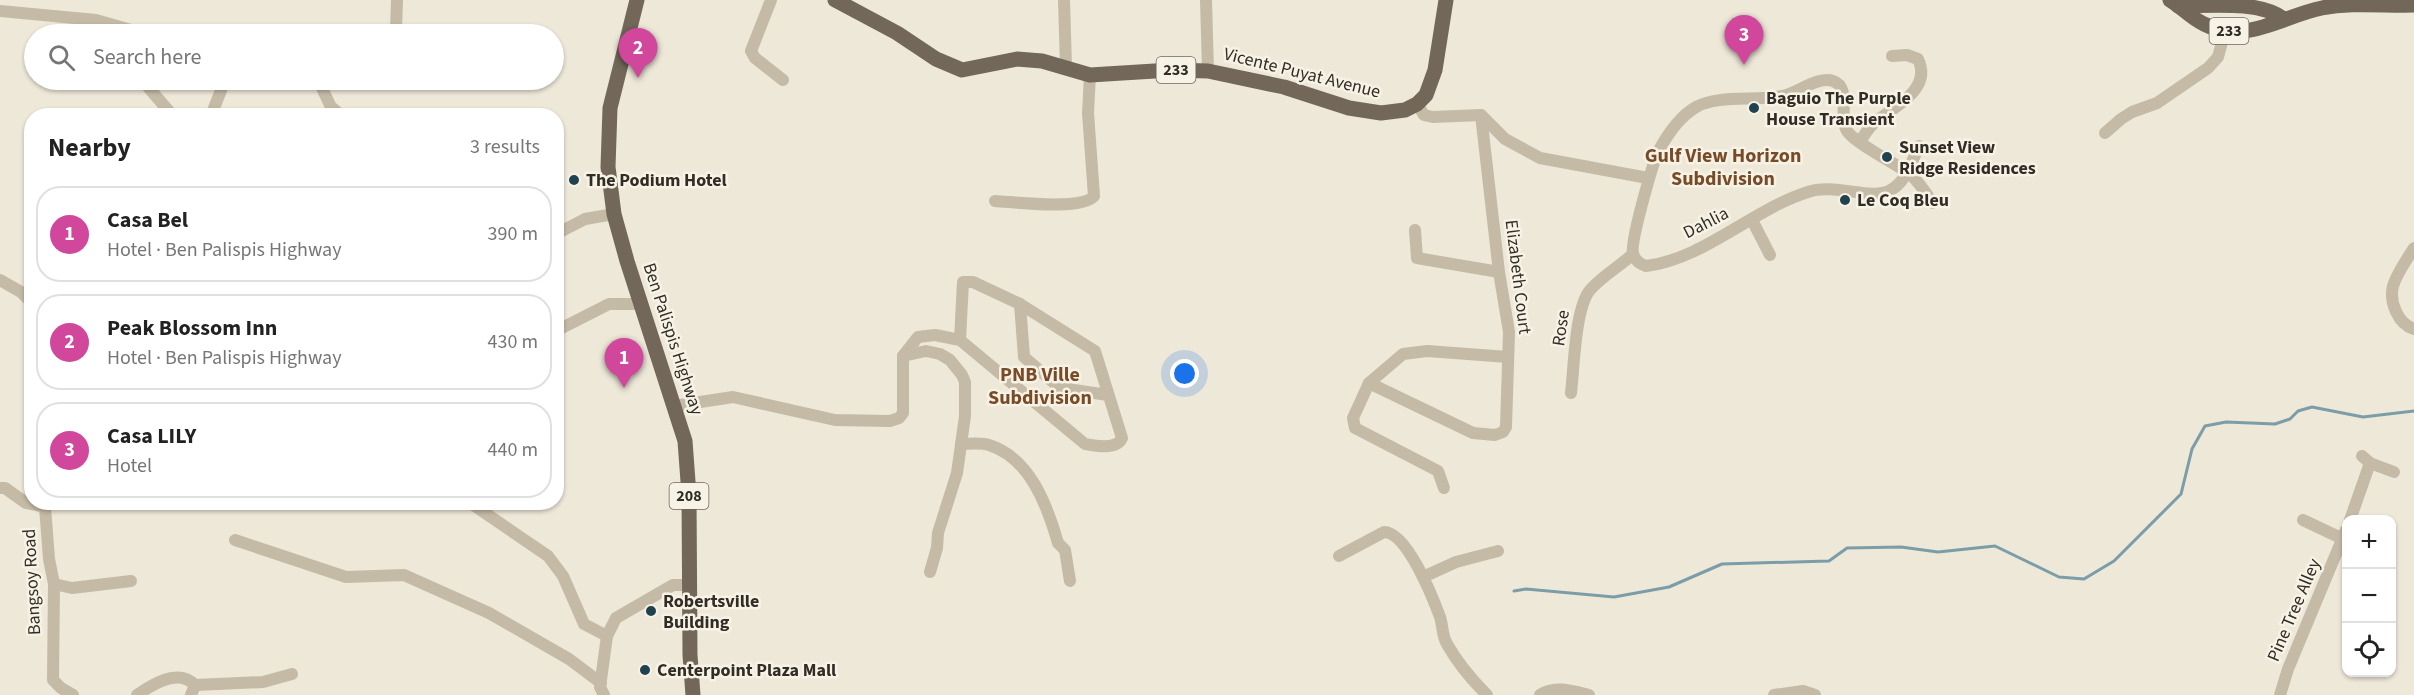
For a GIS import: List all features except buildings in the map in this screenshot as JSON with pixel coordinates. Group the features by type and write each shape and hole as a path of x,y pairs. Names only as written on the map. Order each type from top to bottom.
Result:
{"main road":[{"name":"Ben Palispis Highway","path":"637,0 610,108 608,167 614,214 640,304 685,441 693,695"},
{"name":"Vicente Puyat Avenue","path":"835,0 897,33 951,67 971,69 1017,59 1042,61 1090,75 1171,70 1208,71 1284,87 1349,108 1396,113 1417,104"},
{"path":"1417,104 1426,95 1435,70 1446,0"},
{"name":"233","path":"2174,3 2239,4 2276,13 2284,19"},
{"name":"233","path":"2174,3 2205,25 2225,31 2275,25 2284,19 2321,8 2345,5 2414,5"}],"street":[{"path":"26,13 27,0"},
{"path":"396,0 396,24"},
{"path":"771,0 751,51 755,58 783,80"},
{"path":"1064,0 1066,68"},
{"path":"1206,0 1208,71"},
{"path":"0,11 96,20 110,24"},
{"path":"2105,133 2132,112 2157,103 2208,68 2218,57 2225,31"},
{"path":"1860,142 1873,124 1908,97 1919,82 1922,69 1918,59 1907,55 1892,56"},
{"path":"995,201 1037,204 1085,202 1094,196 1089,113 1090,75"},
{"path":"1633,254 1648,178 1658,153 1680,120 1699,105 1707,102 1766,99 1786,95 1823,80 1830,80 1838,84 1843,93 1843,119 1848,133 1897,167 1908,172 1933,203"},
{"path":"151,90 166,108"},
{"path":"214,108 221,90"},
{"path":"327,90 332,108"},
{"path":"1417,104 1424,115 1433,117 1481,115 1505,139 1540,158 1648,178"},
{"name":"Elizabeth Court","path":"1368,383 1403,354 1414,351 1508,357 1509,332 1499,272 1481,115"},
{"name":"Dahlia","path":"1633,254 1641,264 1660,264 1681,256 1786,201 1816,189 1885,192 1895,187 1908,172 1919,146"},
{"path":"564,230 585,219 614,214"},
{"path":"1752,220 1770,255"},
{"path":"1415,230 1417,258 1499,272"},
{"path":"2414,248 2393,287 2394,303 2401,321 2414,329"},
{"name":"Rose","path":"1571,393 1580,315 1586,295 1592,287 1633,254"},
{"path":"0,280 24,295"},
{"path":"674,406 733,397 835,420 890,421 899,418 903,412 903,356 918,337 935,335 960,340 1085,444 1117,445 1120,442 1122,438 1095,351 1020,304 973,282 963,282 960,340"},
{"path":"564,327 609,304 640,304"},
{"path":"1020,304 1024,357 1059,388 1108,395"},
{"path":"903,356 926,351 940,354 950,360 963,375 965,382 965,406 957,473 938,533 937,548 930,572"},
{"path":"1444,488 1438,471 1355,428 1353,418 1368,383 1473,434 1495,435 1503,432 1506,427 1508,357"},
{"path":"961,444 987,444 1008,454 1029,473 1058,543 1065,550 1070,581"},
{"path":"2351,515 2366,459 2394,472"},
{"name":"Bangsoy Road","path":"0,488 5,488 24,502"},
{"name":"Bangsoy Road","path":"45,510 49,559 54,584 53,680 73,695"},
{"path":"481,510 548,556 567,584 584,624 607,636"},
{"name":"Pine Tree Alley","path":"2303,520 2342,534"},
{"path":"1339,556 1377,534 1389,532 1396,536 1423,577 1441,621 1448,647 1487,695"},
{"path":"235,540 346,577 404,575 489,613 569,659 602,689"},
{"name":"Pine Tree Alley","path":"2280,695 2296,648 2342,542"},
{"path":"1423,577 1456,562 1498,551"},
{"path":"54,584 72,588 131,581"},
{"path":"602,689 607,636 616,618 673,585 689,585"},
{"path":"137,695 152,685 171,678 189,680 193,690 263,682 292,674"},
{"path":"1540,695 1557,689 1589,695"},
{"path":"1774,695 1803,692 1815,695"}],"waterway":[{"path":"1514,591 1526,589 1614,597 1669,587 1722,564 1829,561 1847,548 1901,547 1938,552 1995,546 2059,577 2084,579 2114,561 2181,494 2192,449 2205,426 2226,422 2275,424 2290,419 2298,411 2312,407 2363,417 2414,411"}],"place":[{"name":"Casa LILY","path":"1744,65"},
{"name":"Peak Blossom Inn","path":"638,78"},
{"name":"Baguio The Purple House Transient","path":"1754,108"},
{"name":"Sunset View Ridge Residences","path":"1887,157"},
{"name":"The Podium Hotel","path":"574,180"},
{"name":"Le Coq Bleu","path":"1845,200"},
{"name":"Casa Bel","path":"624,388"},
{"name":"Robertsville Building","path":"651,611"},
{"name":"Centerpoint Plaza Mall","path":"645,670"}],"district":[{"name":"Gulf View Horizon Subdivision","path":"1723,168"},
{"name":"PNB Ville Subdivision","path":"1040,386"}]}
